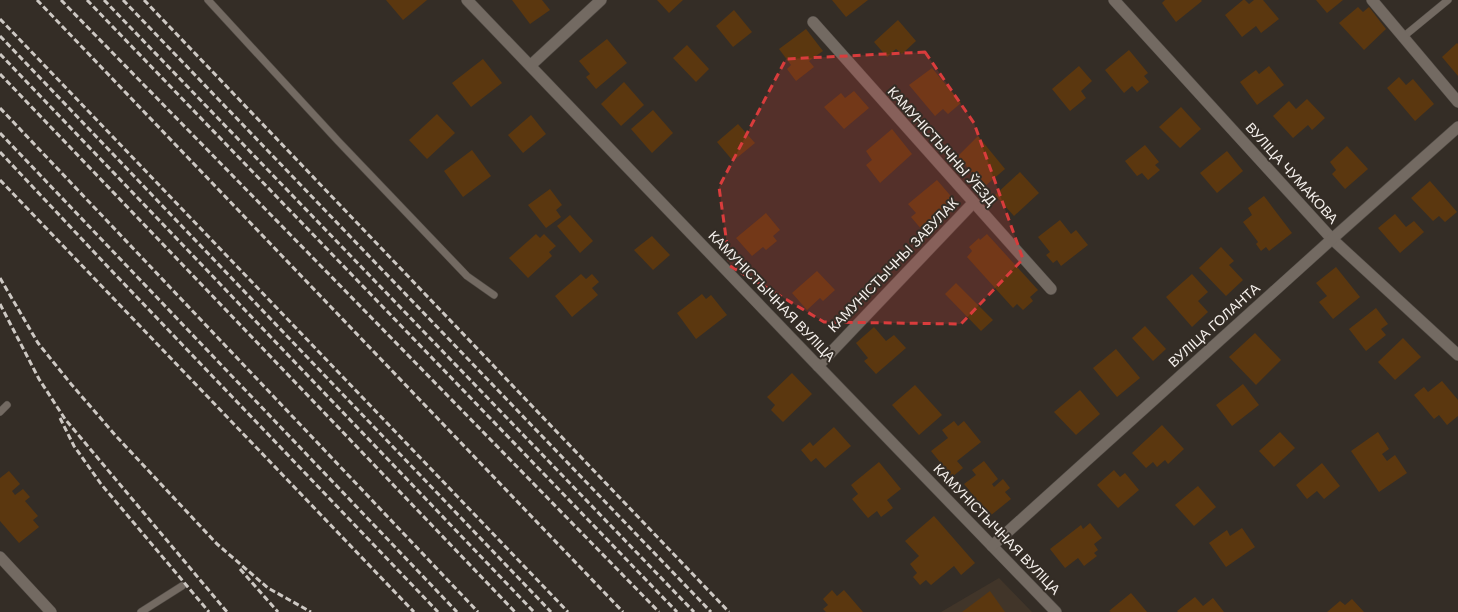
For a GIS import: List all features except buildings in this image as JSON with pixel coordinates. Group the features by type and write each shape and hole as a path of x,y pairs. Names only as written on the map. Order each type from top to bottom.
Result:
{"street":[{"name":"КАМУНІСТЫЧНАЯ ВУЛІЦА","path":"467,0 1056,612"},
{"path":"531,66 601,0"},
{"name":"ВУЛІЦА ЧУМАКОВА","path":"1114,0 1332,238 1458,355"},
{"path":"1372,0 1458,102"},
{"name":"КАМУНІСТЫЧНЫ ЎЕЗД","path":"813,22 1050,289"},
{"name":"ВУЛІЦА ГОЛАНТА","path":"992,546 1332,238 1458,127"},
{"name":"КАМУНІСТЫЧНЫ ЗАВУЛАК","path":"818,366 973,203"},
{"path":"0,557 51,612"}],"lane":[{"path":"208,0 338,141 468,276 494,295"},
{"path":"1403,37 1448,0"},
{"path":"0,412 7,405"},
{"path":"141,612 182,586"}],"highlighted area":[{"path":"925,52 974,123 1023,259 961,324 824,322 730,266 719,187 786,59"}],"shaded area":[{"path":"999,578 1032,612 941,612"}],"railway":[{"path":"37,0 623,612"},
{"path":"61,0 659,612"},
{"path":"87,0 677,612"},
{"path":"104,0 694,612"},
{"path":"123,0 711,612"},
{"path":"144,0 729,612"},
{"path":"0,19 568,612"},
{"path":"0,36 551,612"},
{"path":"0,54 534,612"},
{"path":"0,74 515,612"},
{"path":"0,108 478,612"},
{"path":"0,133 457,612"},
{"path":"0,152 438,612"},
{"path":"0,180 414,612"},
{"path":"0,278 38,343 116,436 217,544 268,588 311,612"},
{"path":"0,304 39,379 65,419 227,612"},
{"path":"60,418 74,446 101,484 209,612"},
{"path":"240,569 278,612"}]}
